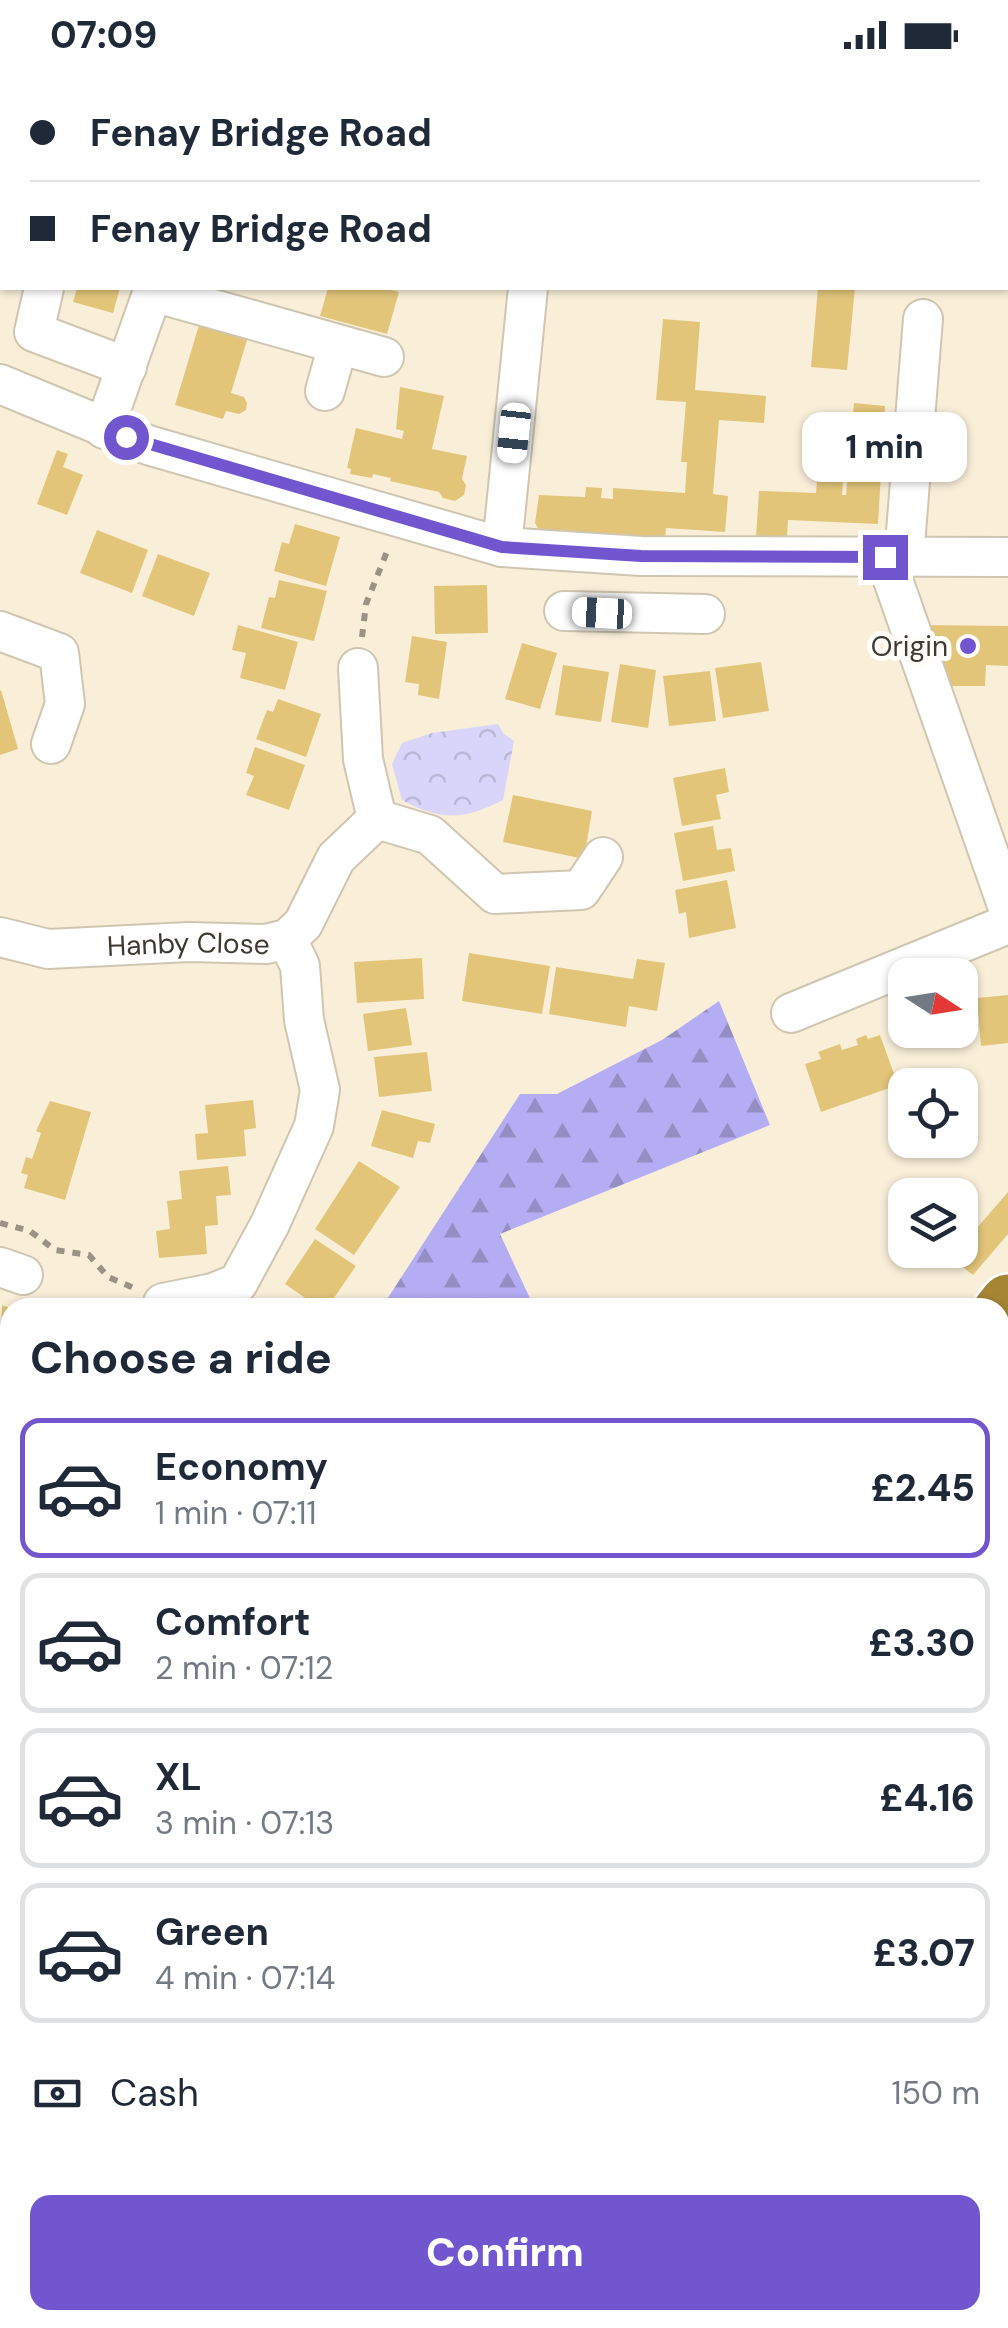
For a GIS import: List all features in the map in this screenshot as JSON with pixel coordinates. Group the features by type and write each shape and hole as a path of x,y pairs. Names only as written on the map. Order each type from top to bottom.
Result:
{"street":[{"path":"44,290 34,332 127,367"},
{"path":"104,429 154,290 384,358"},
{"path":"502,547 528,290"},
{"path":"922,319 894,557 1008,908"},
{"path":"325,392 338,345"},
{"path":"0,384 148,445 502,547 641,556 1008,557"},
{"path":"640,614 641,556"},
{"path":"564,611 705,614"},
{"path":"0,631 59,653 65,704 51,744"},
{"path":"358,668 363,760 377,819 430,836 495,894 581,890 603,858"},
{"name":"Hanby Close","path":"0,937 48,949 190,942 266,944 287,939 303,924 336,858 377,819"},
{"path":"792,1012 1008,924"},
{"path":"188,1298 212,1293 246,1295 270,1224 314,1126 320,1090 304,1020 300,966 287,939"}],"path":[{"path":"358,668 366,604 400,519"},
{"path":"0,1223 30,1231 56,1250 89,1256 108,1277 152,1298"}],"green space":[{"path":"498,724 514,741 503,800 464,814 441,815 402,800 392,764 402,743 432,733"},
{"path":"719,1001 770,1125 500,1234 530,1298 388,1298 520,1094 557,1094 662,1040"}],"building":[{"path":"76,290 119,290 113,313 73,302"},
{"path":"327,290 399,292 387,334 320,316"},
{"path":"818,290 855,290 847,370 811,367"},
{"path":"663,319 700,322 695,390 766,396 764,423 719,420 713,494 728,496 725,532 666,528 665,538 539,530 535,523 539,495 585,497 586,487 602,488 601,498 613,499 613,488 685,493 687,462 681,462 686,402 656,400"},
{"path":"199,325 247,340 231,393 244,397 247,403 246,410 239,414 226,411 223,419 175,405"},
{"path":"400,387 444,396 432,449 467,456 462,479 466,485 464,495 455,501 443,498 439,492 390,481 391,478 350,474 351,469 347,468 356,428 402,439 404,431 396,429"},
{"path":"854,403 885,406 878,524 788,520 787,538 756,537 759,491 816,493 817,480 843,481 842,495 846,495"},
{"path":"57,450 68,454 63,467 83,475 67,515 37,504"},
{"path":"295,524 340,537 326,586 274,571 282,542 289,544"},
{"path":"97,530 148,550 132,593 80,573"},
{"path":"158,554 210,573 194,616 142,596"},
{"path":"279,580 327,591 314,641 261,628 269,597 275,598"},
{"path":"487,585 488,633 435,634 434,586"},
{"path":"238,625 298,642 285,690 240,678 246,653 232,650"},
{"name":"Origin","path":"924,625 1008,626 1008,666 986,665 985,686 938,686"},
{"path":"412,636 447,642 439,699 418,695 419,684 405,682"},
{"path":"522,643 557,653 540,709 505,699"},
{"path":"761,662 769,711 723,718 715,668"},
{"path":"620,664 656,670 648,728 611,722"},
{"path":"563,665 609,672 601,722 555,715"},
{"path":"710,671 716,721 669,726 663,676"},
{"path":"0,691 18,749 0,755"},
{"path":"278,699 321,714 306,757 256,739 267,710 273,712"},
{"path":"255,747 305,765 289,810 246,795 254,776 246,773"},
{"path":"725,768 729,792 716,795 721,819 682,826 673,778"},
{"path":"513,795 592,811 584,859 503,842"},
{"path":"713,826 717,850 731,848 735,871 683,881 674,833"},
{"path":"727,880 736,928 689,938 686,912 679,914 675,890"},
{"path":"469,953 550,966 542,1014 462,1001"},
{"path":"422,958 424,999 357,1003 354,962"},
{"path":"637,959 665,963 657,1011 629,1006 626,1027 549,1014 556,967 633,979"},
{"path":"1008,995 1008,1043 981,1046 978,998"},
{"path":"406,1008 412,1045 368,1051 363,1014"},
{"path":"880,1035 892,1068 888,1068 888,1089 821,1112 805,1064 821,1059 818,1052 840,1044 842,1050 858,1045 856,1039"},
{"path":"427,1052 432,1091 379,1097 374,1057"},
{"path":"253,1100 256,1128 244,1130 246,1156 197,1160 195,1134 208,1133 205,1105"},
{"path":"50,1101 91,1112 65,1200 24,1188 28,1175 21,1173 26,1157 32,1159 41,1133 36,1131"},
{"path":"382,1110 435,1124 430,1143 418,1141 413,1158 371,1146"},
{"path":"359,1161 400,1187 354,1255 315,1229"},
{"path":"228,1166 231,1195 216,1196 218,1225 205,1226 207,1254 159,1258 156,1231 170,1229 167,1201 182,1199 179,1171"},
{"path":"1008,1192 1008,1234 973,1275 964,1268 978,1268 978,1227"},
{"path":"315,1239 356,1266 334,1298 305,1298 285,1284"}],"place":[{"name":"Origin","path":"968,646"}],"route":[{"path":"126,437 502,547 641,556 885,557"}]}
